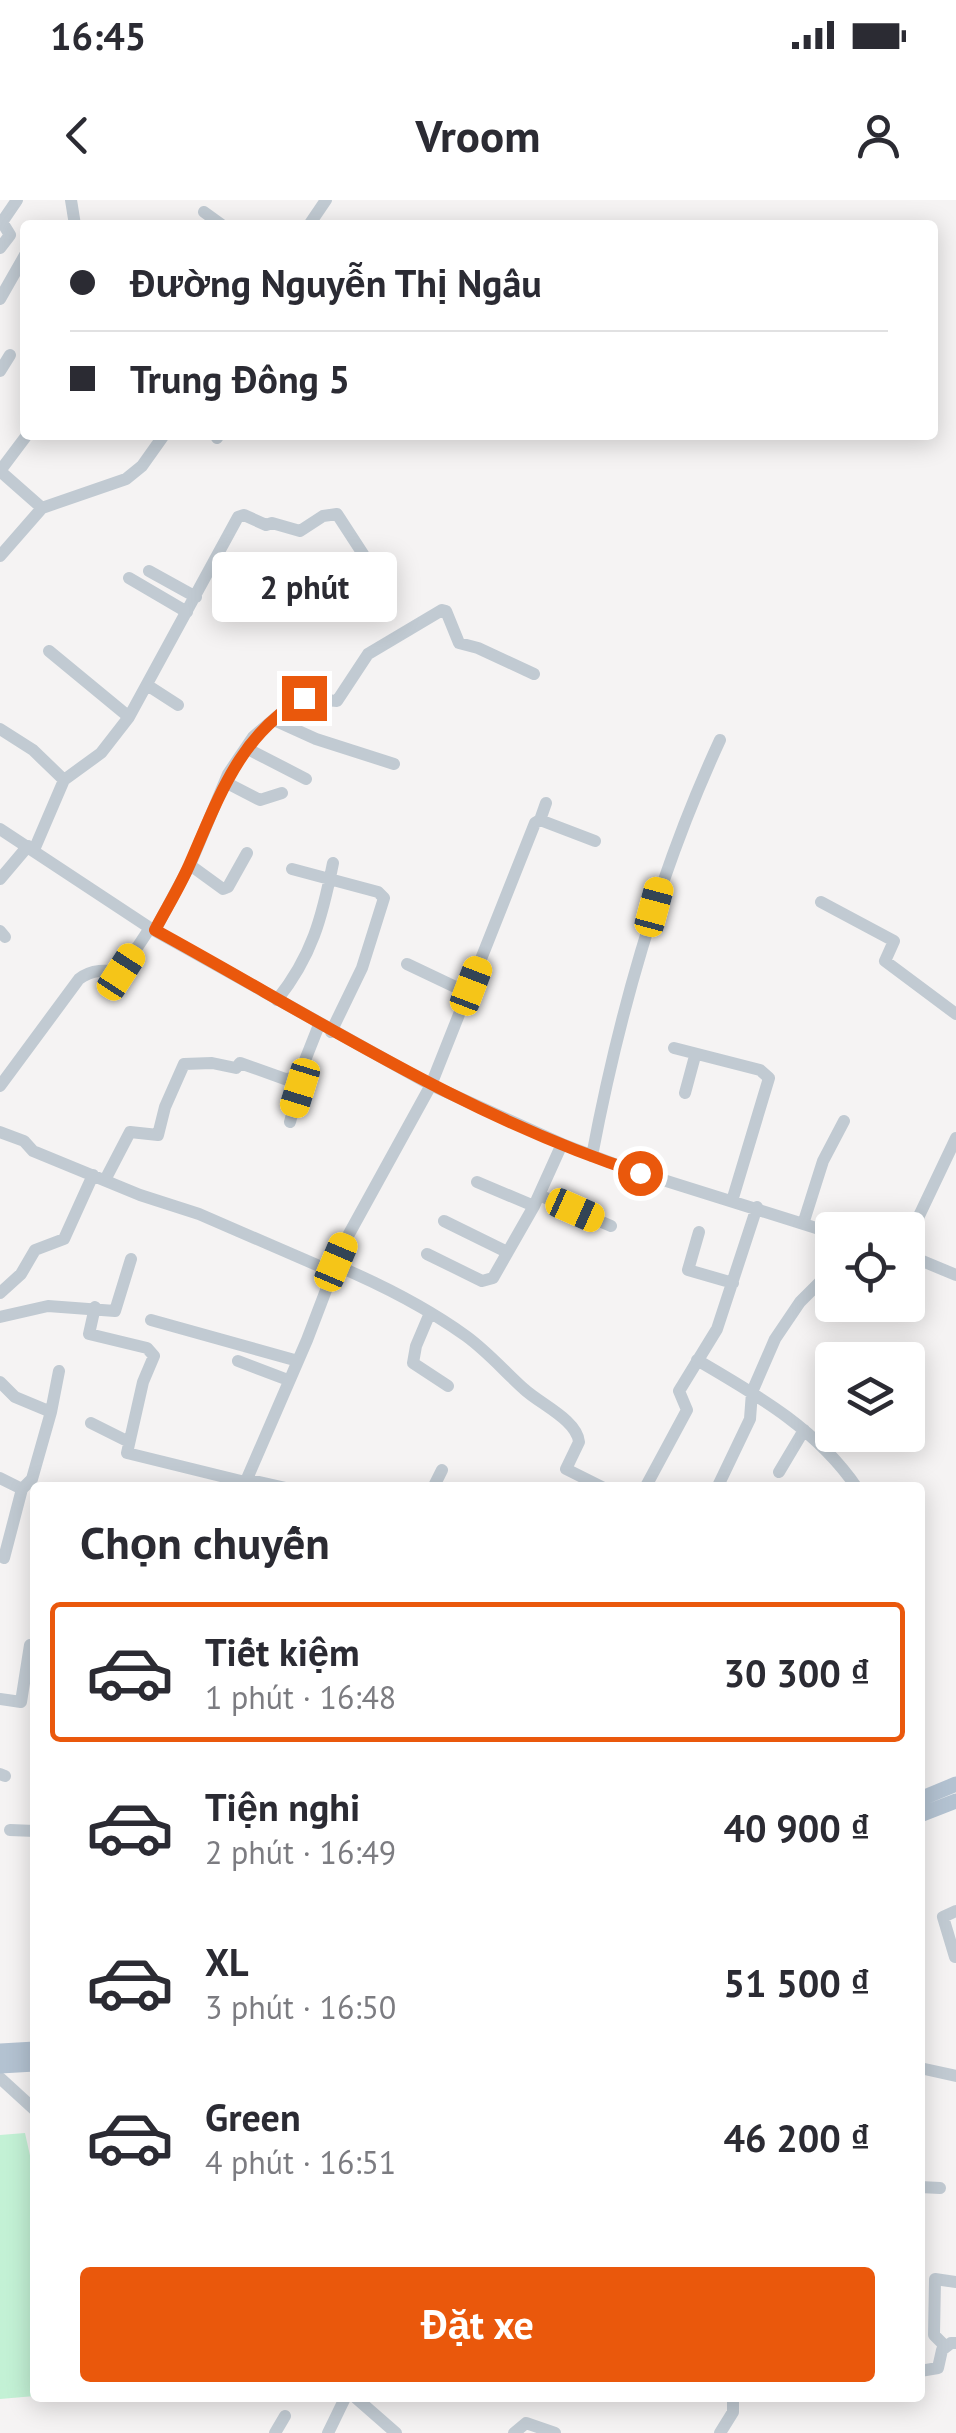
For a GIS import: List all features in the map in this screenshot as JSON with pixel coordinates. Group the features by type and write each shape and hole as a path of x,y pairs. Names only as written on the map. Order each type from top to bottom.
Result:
{"main road":[{"path":"925,1797 956,1784"},
{"path":"925,1813 956,1800"},
{"path":"0,2051 30,2049"},
{"path":"0,2066 30,2064"}],"street":[{"path":"0,248 10,236 2,222 17,200"},
{"path":"204,212 215,220"},
{"path":"0,299 20,264"},
{"path":"0,371 10,355"},
{"path":"24,440 0,471 42,508"},
{"path":"0,556 42,508 126,479 142,466 160,440"},
{"path":"0,879 31,848 64,780 101,752 128,717 238,518 244,515 266,526 272,523 300,531 323,516 337,514 363,554 369,576 366,589"},
{"path":"214,563 276,599"},
{"path":"148,571 196,597"},
{"path":"129,578 187,612"},
{"path":"0,1086 79,978 108,970 121,972 190,864 225,782 246,748 287,708 304,698 337,701 368,654 442,610 446,611 459,643 534,674"},
{"path":"48,651 128,717"},
{"path":"147,685 178,705"},
{"path":"274,720 316,739 394,764"},
{"path":"0,729 32,750 64,780"},
{"path":"592,1156 619,1032 663,875 720,740"},
{"path":"246,748 306,778"},
{"path":"225,782 260,800 282,793"},
{"path":"245,1482 334,1268 374,1184 432,1086 529,836 546,803"},
{"path":"540,820 595,841"},
{"path":"0,829 152,929 432,1086 592,1156 693,1191 815,1226"},
{"path":"190,864 223,889 228,887 247,853"},
{"path":"278,1000 299,972 316,938 333,864"},
{"path":"0,1294 23,1271 32,1253 64,1239 130,1132 158,1135 165,1107 184,1064 212,1062 236,1068 240,1063 285,1079 298,1078 362,968 384,898 378,892 292,869"},
{"path":"821,902 894,941 884,961 956,1014"},
{"path":"407,964 468,993"},
{"path":"674,1048 760,1070 769,1078 732,1200"},
{"path":"685,1093 695,1056"},
{"path":"290,1122 304,1069"},
{"path":"804,1222 823,1161 844,1121"},
{"path":"0,1132 24,1140 34,1151 334,1268 430,1313 468,1337 523,1389 576,1431 579,1442 566,1469 592,1482"},
{"path":"921,1212 956,1138"},
{"path":"427,1254 482,1281 493,1278 562,1144"},
{"path":"477,1182 611,1226"},
{"path":"648,1482 687,1410 679,1391 717,1329 757,1207"},
{"path":"444,1221 508,1252"},
{"path":"699,1232 688,1270 733,1283"},
{"path":"0,1317 34,1307 95,1307 115,1311 131,1259"},
{"path":"925,1262 956,1275"},
{"path":"720,1482 750,1418 752,1392 775,1338 815,1287"},
{"path":"95,1307 89,1334 147,1348 154,1356 143,1382 127,1454 241,1482"},
{"path":"430,1313 416,1346 414,1363 448,1386"},
{"path":"152,1320 298,1361"},
{"path":"697,1360 752,1392 804,1430 839,1461 852,1482"},
{"path":"238,1361 288,1380"},
{"path":"4,1558 22,1489 32,1479 60,1371"},
{"path":"0,1382 16,1397 51,1412"},
{"path":"91,1423 129,1442"},
{"path":"779,1472 804,1430"},
{"path":"436,1482 442,1470"},
{"path":"0,1478 22,1489"},
{"path":"0,1699 20,1702 30,1645"},
{"path":"10,1830 30,1831"},
{"path":"955,1956 943,1917 956,1911"},
{"path":"925,2069 956,2076"},
{"path":"0,2078 30,2105"},
{"path":"925,2187 940,2188"},
{"path":"925,2370 938,2368 951,2345 934,2335 927,2301 935,2279 956,2282"},
{"path":"328,2433 343,2402"},
{"path":"361,2402 396,2433"},
{"path":"729,2429 732,2402"},
{"path":"275,2433 284,2416"},
{"path":"514,2433 526,2423 555,2433"}],"green space":[{"path":"25,2133 30,2156 30,2396 0,2399 0,2135"}],"route":[{"path":"304,698 253,737 228,774 190,864 155,930 402,1071 498,1117 640,1173"}]}
